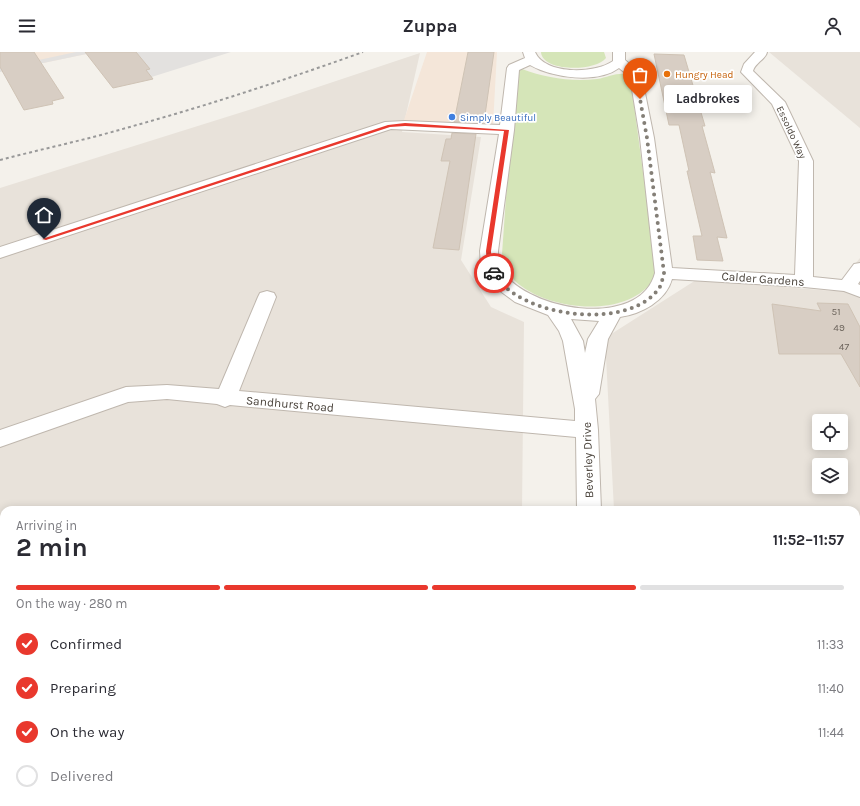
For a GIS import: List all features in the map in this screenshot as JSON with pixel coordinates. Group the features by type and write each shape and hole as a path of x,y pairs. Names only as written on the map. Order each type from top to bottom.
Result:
{"street":[{"name":"Essoldo Way","path":"761,52 762,53 748,67 746,72 778,102 806,161 804,281"},
{"path":"530,56 541,66 554,71 581,74 602,72 613,68 619,57 635,75 647,138 664,273 661,285 652,295 639,304 614,312 602,314 582,314 555,311 531,304 511,293 497,280 490,265 489,251 513,68 530,56"},
{"path":"0,253 390,126 405,124 506,130"},
{"path":"854,289 855,273 860,268"},
{"name":"Calder Gardens","path":"664,273 804,281 854,289"},
{"path":"225,399 267,297"},
{"name":"Beverley Drive","path":"555,311 568,330 573,341 587,419 589,506"},
{"name":"Beverley Drive","path":"587,419 598,339 614,312"},
{"name":"Sandhurst Road","path":"0,439 126,395 167,392 225,399 587,419"}],"shaded area":[{"path":"0,52 96,52 0,72"},
{"path":"76,52 96,52 0,72 0,60 20,64"},
{"path":"120,52 231,52 142,80"},
{"path":"427,52 497,52 493,125 404,120"},
{"path":"769,52 860,52 860,128"},
{"path":"420,53 402,132 481,137 461,260 491,307 524,322 522,506 0,506 0,188 258,107"},
{"path":"860,258 860,506 614,506 605,338 696,280 833,291"}],"green space":[{"path":"541,52 604,52 606,58 600,63 591,66 570,68 550,63 544,59"},
{"path":"522,69 540,75 568,80 597,79 622,74 630,75 656,269 651,283 638,294 622,302 603,306 584,306 564,304 545,299 529,291 515,281 508,272 502,254 515,70"}],"building":[{"path":"0,52 34,52 64,98 52,101 53,104 24,110 0,67"},
{"path":"85,52 136,52 150,69 146,70 153,79 113,88"},
{"path":"468,52 494,52 484,122 454,122"},
{"path":"654,54 684,55 705,126 702,126 715,173 710,172 727,238 717,237 723,261 697,260 693,236 702,236 687,171 689,171 679,125 669,125"},
{"path":"452,133 476,134 459,250 433,248 450,161 441,161 446,139 451,139"},
{"path":"817,303 848,304 860,327 860,387 841,354 779,354 772,304 821,311"}],"railway":[{"path":"0,160 95,137 156,120 275,83 363,52"}],"way so far":[{"path":"494,273 497,280 511,293 531,304 555,311 582,314 602,314 622,311 639,304 652,295 661,285 664,273 647,138 640,99"}],"place":[{"name":"Hungry Head","path":"667,74"},
{"name":"Ladbrokes","path":"640,99"},
{"name":"Simply Beautiful","path":"452,117"}],"route":[{"path":"44,239 390,126 405,124 506,130 489,251 490,265 494,273"}]}
